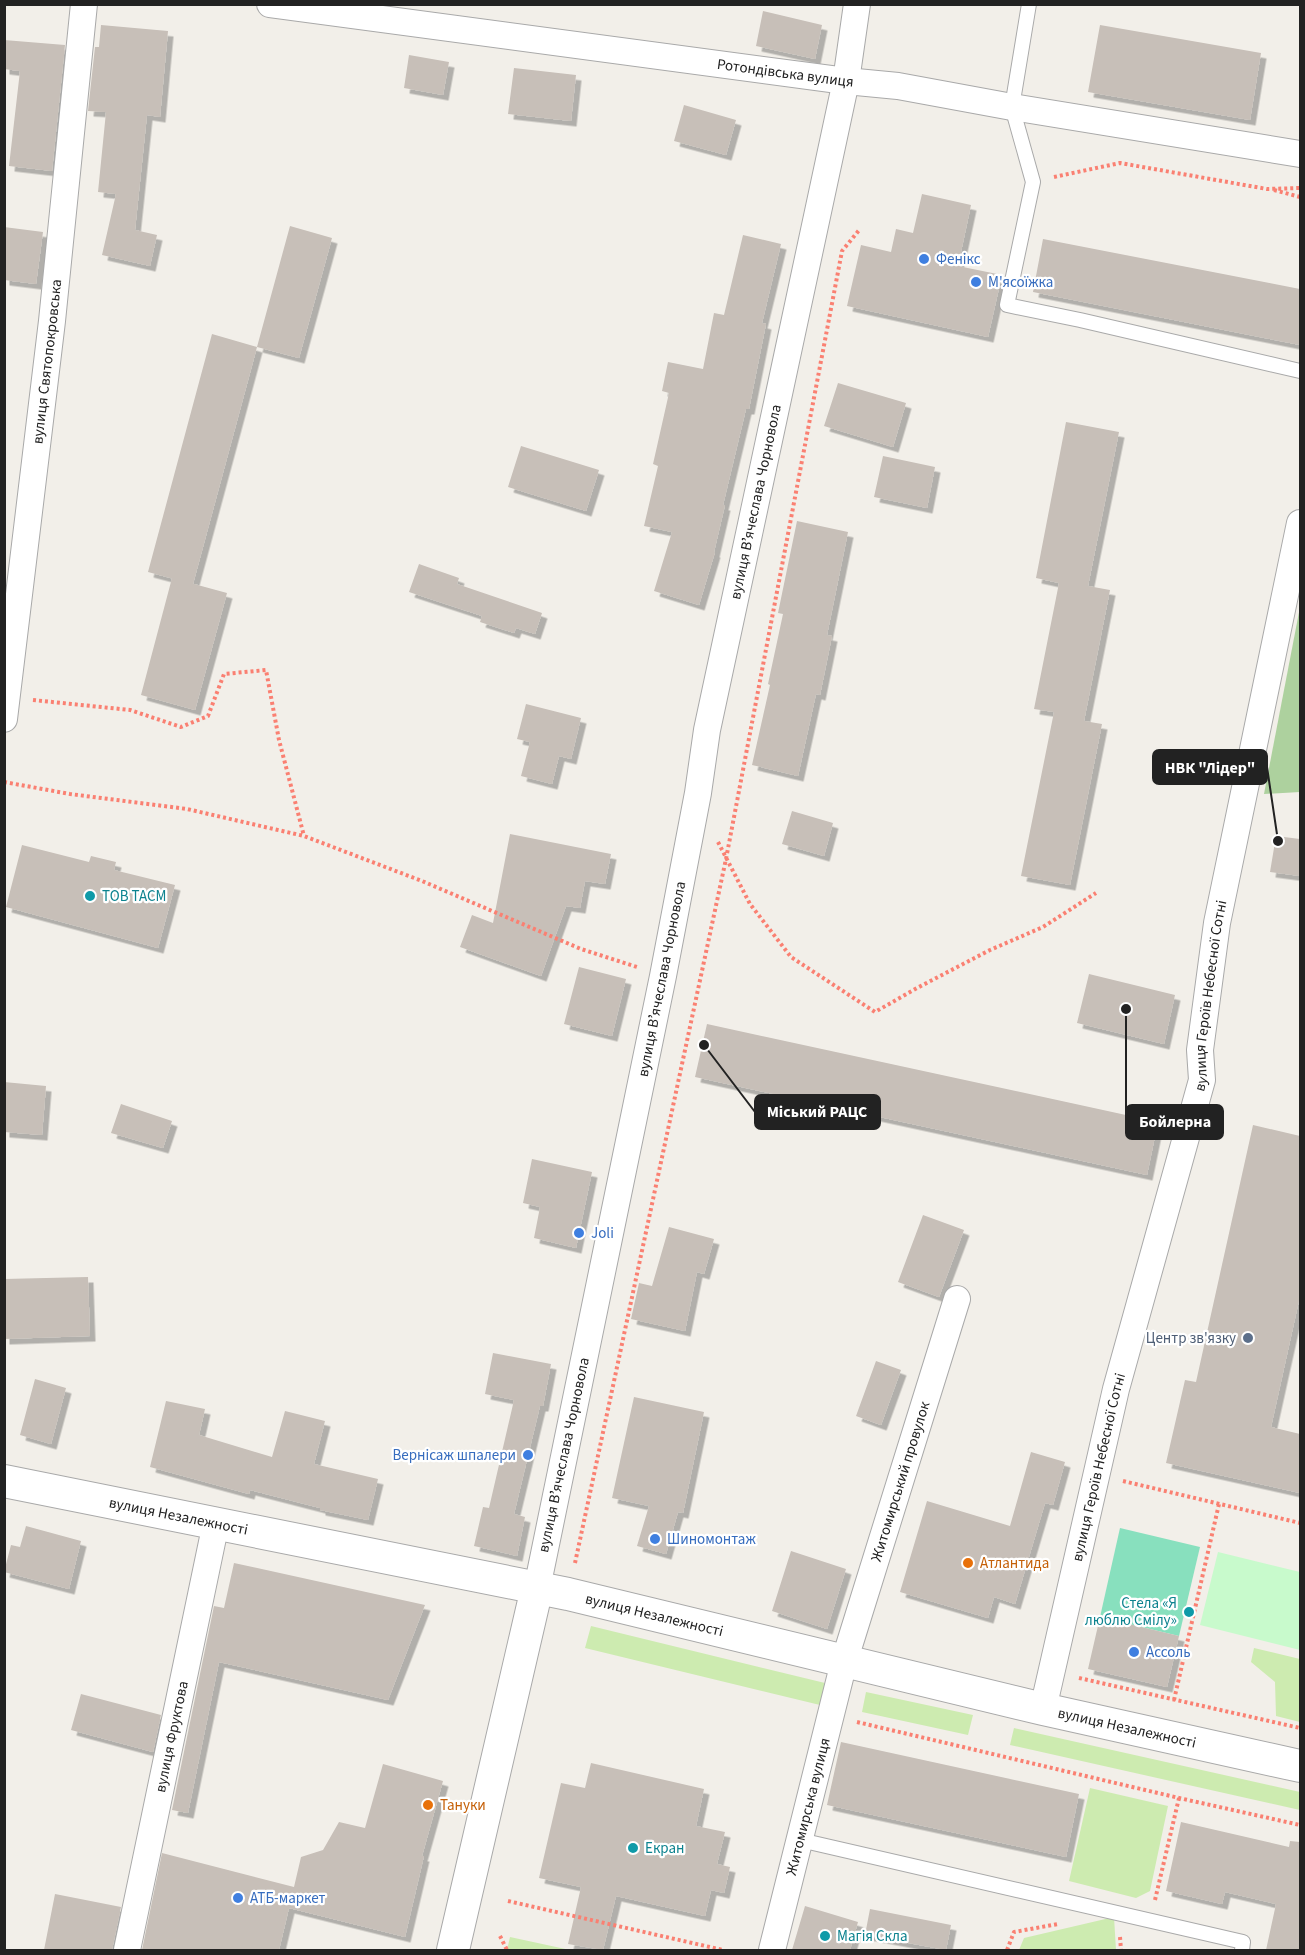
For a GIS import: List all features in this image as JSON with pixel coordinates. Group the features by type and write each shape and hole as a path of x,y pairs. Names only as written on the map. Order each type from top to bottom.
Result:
{"street":[{"name":"вулиця Святопокровська","path":"6,709 52,321 84,4"},
{"name":"Ротондівська вулиця","path":"270,4 898,86 1300,154"},
{"name":"вулиця Вʼячеслава Чорновола","path":"453,1950 537,1588 663,976 698,793 707,730 846,81 857,4"},
{"name":"вулиця Героїв Небесної Сотні","path":"1043,1709 1116,1389 1202,1080 1200,1050 1217,923 1300,523"},
{"name":"Житомирський провулок","path":"844,1662 957,1299"},
{"name":"вулиця Незалежності","path":"4,1482 568,1594 844,1662 1300,1767"},
{"name":"вулиця Фруктова","path":"127,1950 216,1523"},
{"name":"Житомирська вулиця","path":"772,1950 844,1662"}],"lane":[{"path":"1029,4 1012,107 1033,182 1007,305 1300,371"},
{"path":"800,1840 1243,1942 1242,1950"}],"path":[{"path":"1033,182 1120,162 1300,196"},
{"path":"1267,189 1300,188"},
{"path":"568,1594 726,859 842,251 860,229"},
{"path":"6,709 130,710 181,727 208,716 224,674 266,670 279,740 304,836"},
{"path":"4,782 70,794 187,809 304,836 422,881 581,949 663,976"},
{"path":"716,836 750,904 790,957 875,1012 990,950 1043,927 1096,893"},
{"path":"1096,1475 1300,1523"},
{"path":"1174,1700 1219,1504"},
{"path":"1052,1672 1300,1728"},
{"path":"831,1715 1300,1825"},
{"path":"1118,1912 1155,1900 1179,1798"},
{"path":"508,1901 723,1950"},
{"path":"1007,1950 1014,1932 1060,1923"},
{"path":"500,1936 507,1950"}],"green space":[{"path":"1300,607 1300,792 1264,794"},
{"path":"1120,1528 1200,1547 1179,1636 1100,1617"},
{"path":"1218,1552 1300,1572 1300,1650 1200,1625"},
{"path":"591,1626 825,1683 820,1705 585,1648"},
{"path":"1254,1648 1300,1659 1300,1722 1276,1716 1275,1682 1251,1662"},
{"path":"866,1692 973,1715 968,1735 862,1712"},
{"path":"1014,1728 1300,1792 1300,1810 1010,1745"},
{"path":"1090,1788 1168,1806 1150,1891 1136,1898 1069,1881"},
{"path":"1114,1917 1116,1950 1019,1950 1024,1938"},
{"path":"510,1937 570,1950 507,1950"}],"building":[{"path":"763,11 822,25 815,59 756,46"},
{"path":"101,25 168,31 160,117 147,115 135,230 157,235 150,266 102,255 116,194 98,192 106,112 88,111 95,47 99,47"},
{"path":"1100,25 1261,53 1250,120 1088,92"},
{"path":"4,40 65,45 52,171 9,166 20,71 4,69"},
{"path":"409,55 449,62 443,95 404,88"},
{"path":"514,68 576,75 571,121 508,114"},
{"path":"684,105 736,120 726,155 674,141"},
{"name":"Фенікс","path":"922,194 971,205 958,266 1002,275 988,337 847,306 861,245 891,252 896,229 913,233"},
{"path":"290,226 332,238 299,358 257,347"},
{"path":"4,227 43,232 36,284 4,280"},
{"path":"743,235 781,244 762,323 766,324 749,409 746,409 723,505 725,505 715,552 699,605 654,591 672,532 644,526 658,466 653,464 669,393 662,391 668,362 703,369 714,313 724,315"},
{"path":"1043,239 1300,289 1300,345 1033,292"},
{"path":"212,334 257,347 193,584 148,572"},
{"path":"838,383 906,403 893,447 824,426"},
{"path":"1066,422 1119,432 1088,586 1110,590 1084,721 1102,724 1070,885 1021,876 1054,712 1034,709 1059,583 1036,578"},
{"path":"521,446 599,470 586,511 508,487"},
{"path":"883,456 935,467 927,508 874,497"},
{"path":"797,521 848,532 827,635 832,636 820,695 816,694 798,776 752,765 770,685 768,684 783,614 778,613"},
{"path":"419,564 459,578 457,584 542,613 535,634 516,628 514,633 480,622 482,616 409,592"},
{"path":"172,578 227,593 195,710 141,695"},
{"path":"526,704 581,718 571,759 559,756 552,784 521,776 530,742 517,739"},
{"path":"792,811 833,823 824,856 782,844"},
{"path":"510,834 611,854 605,884 585,881 580,908 566,906 541,976 460,947 472,915 493,923"},
{"path":"1276,836 1300,839 1300,876 1270,872"},
{"name":"ТОВ ТАСМ","path":"22,845 89,862 91,856 116,862 114,870 175,885 158,948 6,907"},
{"path":"579,967 626,979 612,1036 564,1024"},
{"path":"1089,974 1175,995 1164,1044 1077,1023"},
{"path":"707,1024 1158,1122 1147,1175 695,1077"},
{"path":"4,1082 46,1086 42,1135 4,1132"},
{"path":"121,1104 172,1121 163,1148 111,1133"},
{"name":"Центр зв'язку","path":"1253,1125 1300,1136 1300,1296 1271,1427 1300,1434 1300,1493 1166,1463 1185,1380 1196,1382"},
{"path":"532,1159 592,1172 576,1248 534,1238 540,1207 523,1203"},
{"path":"923,1215 964,1230 939,1297 898,1282"},
{"path":"669,1227 714,1239 704,1274 697,1272 685,1331 631,1319 639,1283 652,1286"},
{"path":"88,1277 90,1336 4,1339 4,1279"},
{"path":"493,1353 551,1364 543,1406 540,1406 514,1514 525,1517 517,1556 474,1546 483,1507 489,1508 514,1400 485,1394"},
{"path":"876,1361 901,1370 881,1425 856,1416"},
{"path":"35,1379 66,1388 51,1444 20,1435"},
{"path":"634,1397 704,1412 683,1513 678,1512 666,1554 637,1546 649,1506 612,1498"},
{"path":"166,1401 205,1409 199,1435 272,1457 285,1411 325,1421 314,1464 378,1479 368,1520 320,1510 320,1508 250,1490 249,1494 150,1467"},
{"name":"Атлантида","path":"1031,1452 1065,1462 1053,1505 1045,1503 1015,1604 994,1597 988,1618 900,1592 927,1501 1010,1526"},
{"path":"26,1526 81,1541 69,1589 4,1572 11,1545 20,1547"},
{"path":"791,1551 846,1569 827,1629 772,1611"},
{"path":"234,1563 425,1605 388,1700 219,1662 188,1813 172,1810 214,1606 224,1608"},
{"name":"Ассоль","path":"1100,1617 1179,1636 1167,1687 1088,1669"},
{"path":"81,1694 161,1715 153,1752 71,1730"},
{"path":"841,1742 1079,1794 1066,1857 827,1805"},
{"name":"Екран","path":"591,1763 704,1789 696,1826 725,1832 717,1864 730,1867 724,1893 711,1890 705,1916 616,1896 603,1950 568,1944 581,1887 539,1878 561,1783 585,1788"},
{"path":"383,1764 443,1781 422,1856 424,1856 405,1937 289,1908 279,1950 142,1950 162,1853 294,1887 301,1857 323,1850 339,1822 365,1828"},
{"path":"1181,1822 1289,1847 1290,1841 1300,1842 1300,1950 1266,1950 1276,1904 1225,1892 1222,1904 1166,1891"},
{"path":"55,1894 121,1907 112,1950 44,1950"},
{"name":"Магія Скла","path":"805,1906 858,1922 850,1950 792,1950"},
{"path":"870,1909 951,1925 946,1950 865,1935"}],"place":[{"name":"Фенікс","path":"924,259"},
{"name":"М'ясоїжка","path":"976,282"},
{"name":"НВК \"Лідер\"","path":"1278,841"},
{"name":"ТОВ ТАСМ","path":"90,896"},
{"name":"Бойлерна","path":"1126,1009"},
{"name":"Міський РАЦС","path":"704,1045"},
{"name":"Joli","path":"579,1233"},
{"name":"Центр зв'язку","path":"1248,1338"},
{"name":"Вернiсаж шпалери","path":"528,1455"},
{"name":"Шиномонтаж","path":"655,1539"},
{"name":"Атлантида","path":"968,1563"},
{"name":"Стела «Я люблю Смілу»","path":"1189,1612"},
{"name":"Ассоль","path":"1134,1652"},
{"name":"Тануки","path":"428,1805"},
{"name":"Екран","path":"633,1848"},
{"name":"АТБ-маркет","path":"238,1898"},
{"name":"Магія Скла","path":"825,1936"}]}
